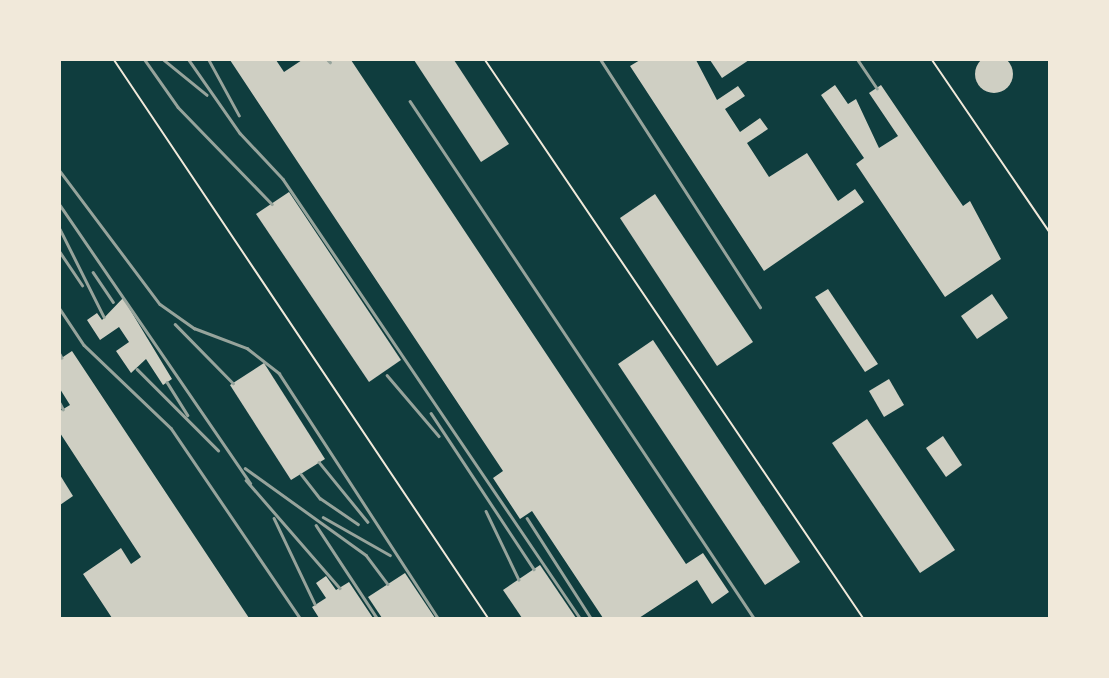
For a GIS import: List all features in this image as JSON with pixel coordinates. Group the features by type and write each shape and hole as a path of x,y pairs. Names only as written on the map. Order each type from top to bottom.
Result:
{"lane":[{"path":"114,60 488,618"},
{"path":"485,60 863,618"},
{"path":"932,60 1049,233"}],"building":[{"path":"994,55 1007,61 1013,74 1007,87 994,93 981,87 975,74 981,61"},
{"path":"230,60 276,60 284,72 302,60 351,60 686,564 703,553 729,592 712,604 697,580 639,618 603,618 532,511 520,519 493,478 503,471"},
{"path":"414,60 454,60 509,144 481,162"},
{"path":"640,60 696,60 717,100 738,86 745,96 725,109 740,132 760,118 768,129 747,143 769,177 807,153 838,201 855,189 864,202 764,271 630,66"},
{"path":"710,60 749,60 722,78"},
{"path":"835,85 848,104 856,99 879,148 898,136 869,93 881,85 963,206 970,201 1001,259 945,297 856,164 864,158 821,95"},
{"path":"289,192 401,360 369,382 256,214"},
{"path":"655,194 753,342 717,366 620,218"},
{"path":"828,289 878,364 865,372 815,297"},
{"path":"992,294 1008,318 977,339 961,316"},
{"path":"123,298 172,379 163,385 146,359 131,373 116,351 129,342 119,327 100,340 87,320 97,313 102,320"},
{"path":"653,340 800,562 765,585 618,364"},
{"path":"72,351 249,618 112,618 83,574 121,548 131,564 141,557 60,433 60,411 70,405 60,389 60,359"},
{"path":"264,363 325,459 291,480 230,385"},
{"path":"889,379 904,405 884,417 869,391"},
{"path":"867,419 955,550 920,573 832,443"},
{"path":"943,436 962,465 946,477 926,448"},
{"path":"60,475 73,496 60,505"},
{"path":"540,565 576,618 522,618 503,590"},
{"path":"405,573 435,618 382,618 368,597"},
{"path":"326,576 336,590 349,582 373,618 319,618 312,607 326,598 316,583"}],"railway":[{"path":"145,60 178,107 272,204"},
{"path":"164,60 207,95"},
{"path":"189,60 240,133 283,179 580,618"},
{"path":"209,60 239,115"},
{"path":"601,60 760,307"},
{"path":"858,60 877,88"},
{"path":"410,101 754,618"},
{"path":"60,171 160,304 194,328 247,348 279,373 438,618"},
{"path":"60,205 250,483"},
{"path":"60,229 104,317"},
{"path":"60,252 82,285"},
{"path":"93,272 113,302"},
{"path":"60,309 84,345 171,428 300,618"},
{"path":"175,324 233,383"},
{"path":"60,354 62,358"},
{"path":"137,369 218,450"},
{"path":"387,375 439,436"},
{"path":"167,382 188,415"},
{"path":"60,403 63,409"},
{"path":"431,413 534,569"},
{"path":"319,462 368,522"},
{"path":"245,468 366,555 388,584"},
{"path":"301,474 320,498 358,524"},
{"path":"246,480 340,588"},
{"path":"486,511 519,580"},
{"path":"323,517 390,555"},
{"path":"274,518 315,604"},
{"path":"527,518 591,618"},
{"path":"316,525 377,618"}]}
